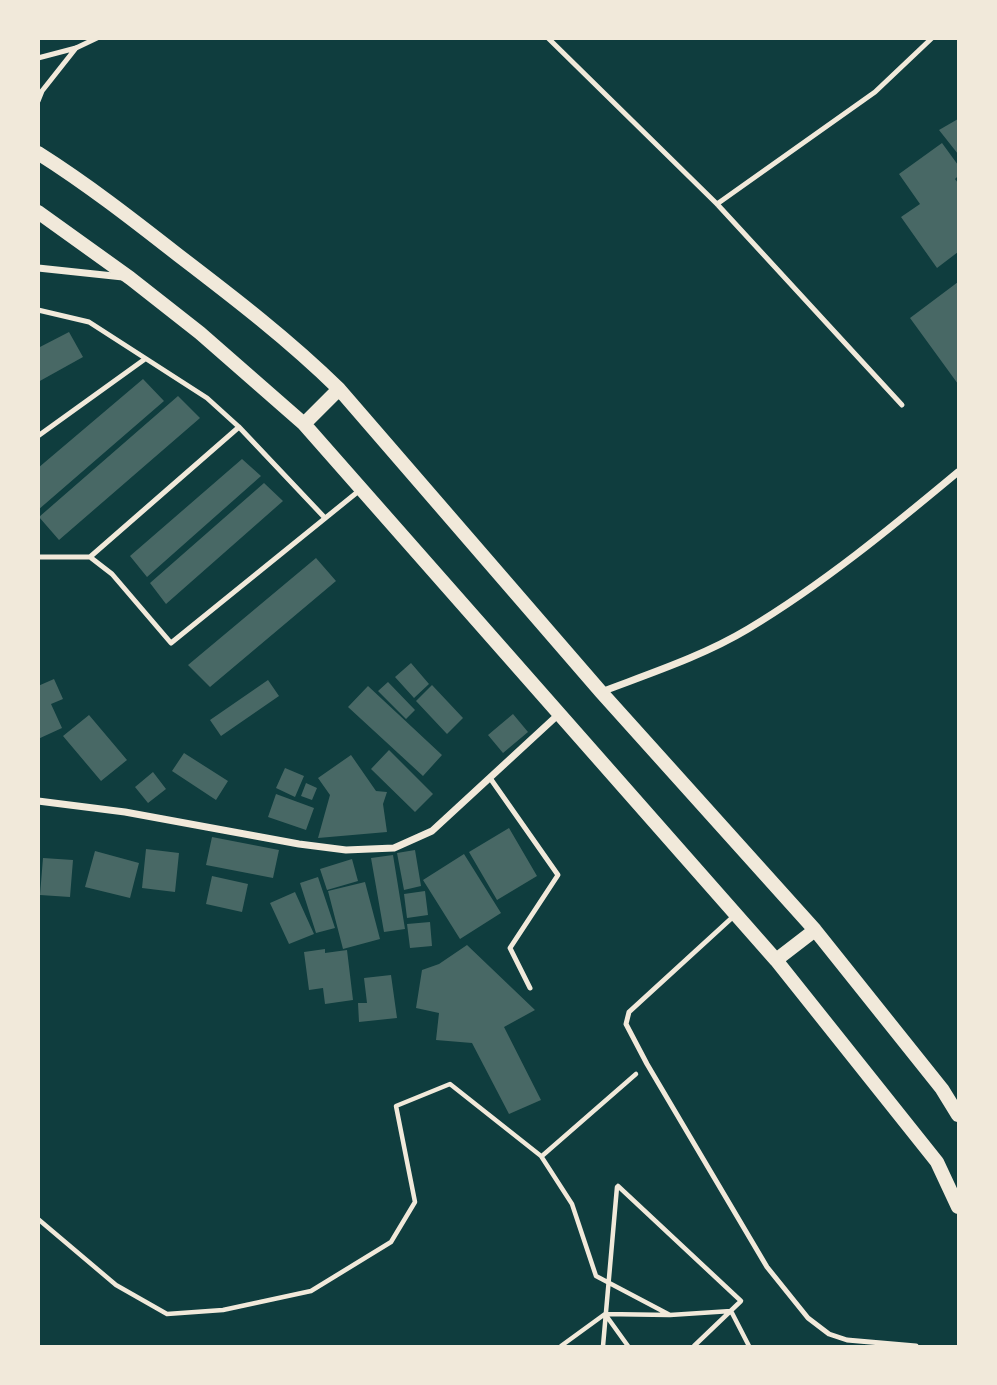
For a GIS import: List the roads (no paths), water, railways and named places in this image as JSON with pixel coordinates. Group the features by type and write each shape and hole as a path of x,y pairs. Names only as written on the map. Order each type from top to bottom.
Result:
{"main road":[{"path":"38,153 80,180 204,275 299,350 339,389 601,692 815,930 942,1089 958,1115"},
{"path":"38,212 131,278 200,333 304,424 776,960 930,1153 958,1207"},
{"path":"304,424 339,389"},
{"path":"776,960 815,930"}],"street":[{"path":"38,268 131,278"},
{"path":"601,692 667,667 748,629 816,584 958,472"},
{"path":"38,801 125,812 299,844 346,850 394,848 432,831 560,713"}],"lane":[{"path":"38,58 76,48 97,38"},
{"path":"548,38 717,204 902,405"},
{"path":"717,204 875,92 932,38"},
{"path":"38,101 42,91 76,48"},
{"path":"38,310 89,322 207,398 239,427 325,518"},
{"path":"38,436 145,359"},
{"path":"90,557 239,427"},
{"path":"38,558 90,557 112,574 171,643 362,489"},
{"path":"491,778 558,875 510,948 530,988"},
{"path":"736,914 629,1012 626,1024 767,1267 808,1318 829,1334 846,1340 916,1346"}]}
